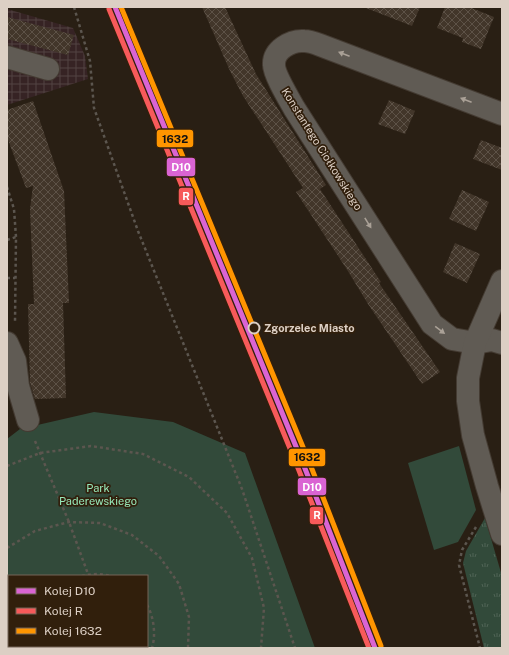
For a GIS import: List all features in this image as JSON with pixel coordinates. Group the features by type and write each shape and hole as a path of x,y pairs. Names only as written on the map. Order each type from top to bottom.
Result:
{"street":[{"name":"Konstantego Ciołkowskiego","path":"475,343 452,340 432,324 294,108 276,73 274,58 280,49 290,43 304,41 320,45 502,114"},
{"path":"7,57 48,69"},
{"path":"502,281 475,343 468,378 468,401 473,435 502,534"},
{"path":"11,334 18,386 28,420"},
{"path":"475,343 492,340 502,343"}],"path":[{"path":"74,7 90,62 94,108 138,231 242,489 296,648"},
{"path":"7,187 14,209 16,237 11,334"},
{"path":"7,240 16,237"},
{"path":"7,278 15,278"},
{"path":"28,420 88,574"},
{"path":"7,466 40,453 91,446 143,454 189,477 227,513 252,558 264,608 261,648"},
{"path":"480,648 459,565 462,550 492,501"},
{"path":"7,548 35,531 68,522 100,523 132,535 159,556 179,584 189,617 188,648"},
{"path":"85,575 106,575"},
{"path":"148,607 154,627 152,648"}],"shaded area":[{"path":"7,9 73,28 85,56 88,79 7,105"}],"green space":[{"name":"Park Paderewskiego","path":"94,412 173,422 245,453 315,648 7,648 7,439 20,429"},
{"path":"459,446 476,510 458,542 434,550 408,463"},
{"path":"485,518 502,576 502,648 484,648 463,563 466,551"}],"building":[{"path":"202,7 225,7 256,74 326,185 320,189 381,282 379,283 440,372 422,384 368,304 296,192 303,188 243,96 230,71"},
{"path":"366,7 420,7 412,26"},
{"path":"445,7 469,7 494,17 481,49 462,42 463,38 437,28"},
{"path":"7,17 74,35 68,55 7,39"},
{"path":"389,100 415,111 405,134 378,124"},
{"path":"33,101 64,191 69,303 63,303 66,398 35,399 30,383 28,304 34,304 30,209 33,186 26,188 7,137 7,110"},
{"path":"481,140 502,148 502,170 473,159"},
{"path":"462,190 489,202 476,231 449,219"},
{"path":"455,243 480,254 467,283 443,272"}],"rail line":[{"name":"D10","path":"115,7 304,466 375,648"},
{"name":"1632","path":"121,7 310,464 381,646"},
{"name":"R","path":"109,9 298,468 369,648"}],"place":[{"name":"Zgorzelec Miasto","path":"254,328"}]}
